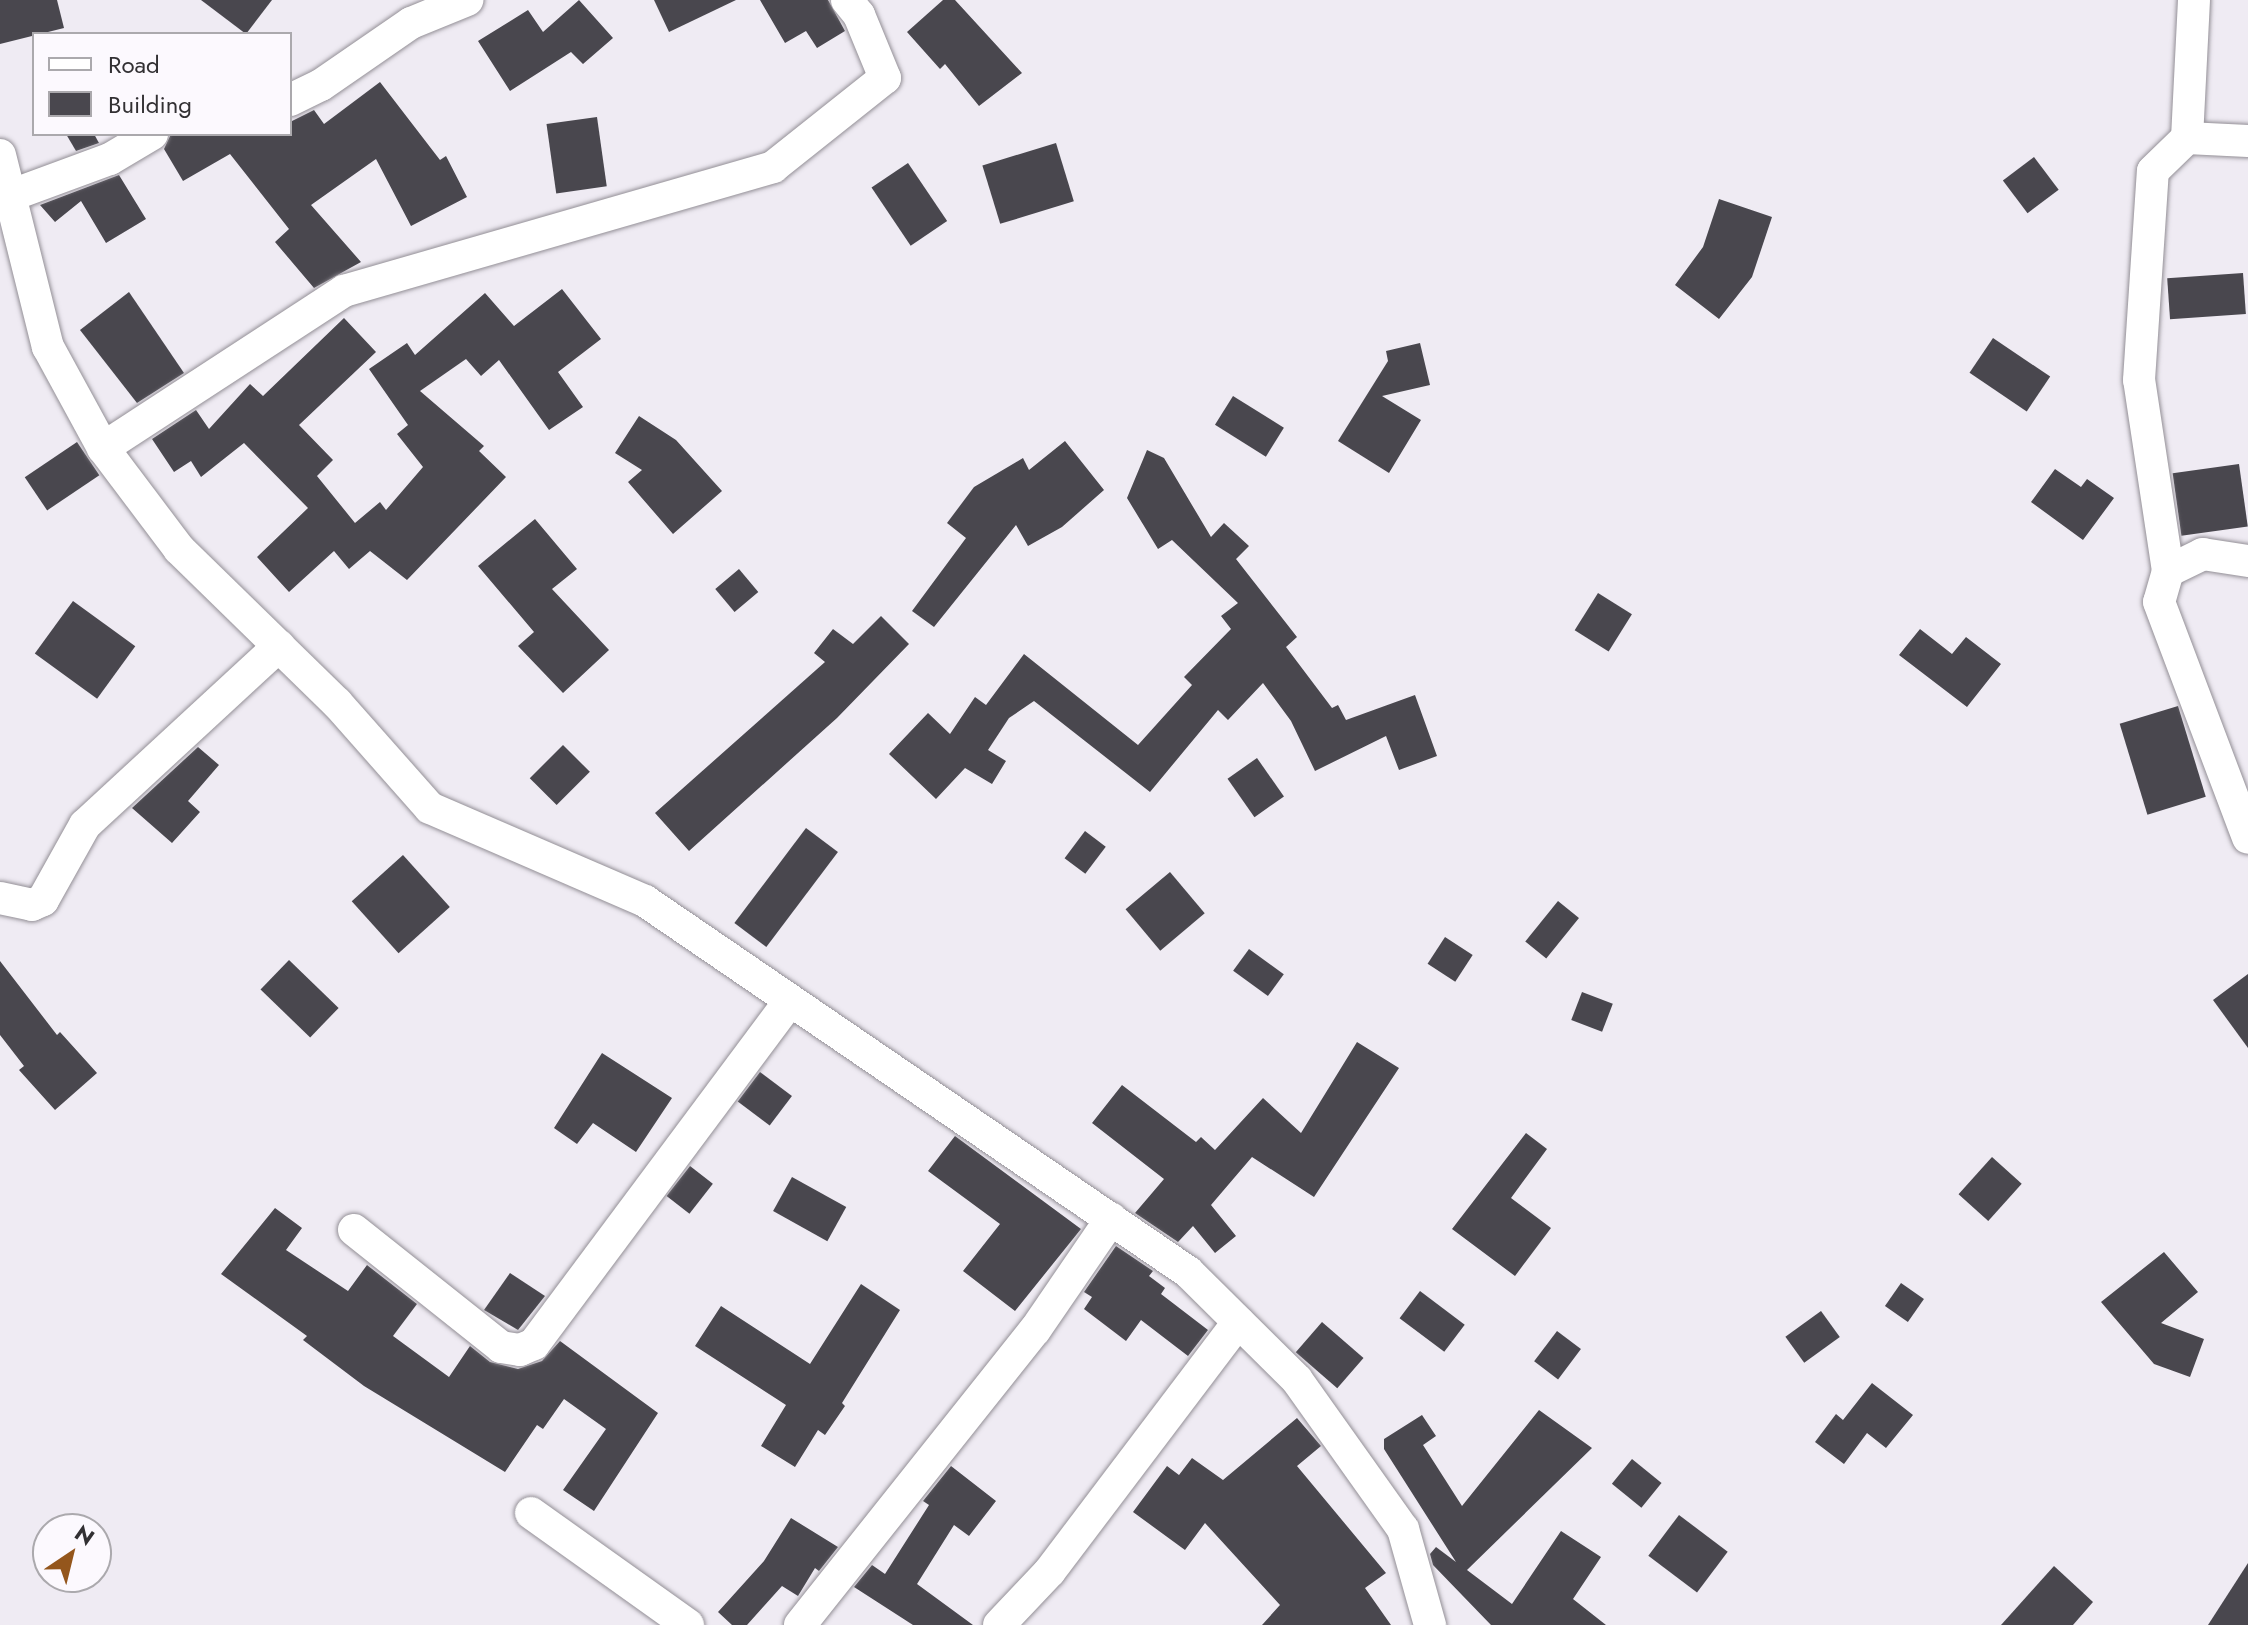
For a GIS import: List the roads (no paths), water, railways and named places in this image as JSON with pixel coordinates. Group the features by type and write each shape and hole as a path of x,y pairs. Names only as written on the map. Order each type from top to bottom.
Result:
{"street":[{"path":"292,99 321,85 411,23 467,0"},
{"path":"103,448 344,291 773,167 885,78 859,15 847,0"},
{"path":"2194,0 2187,138 2153,171 2139,380 2168,571 2159,602 2248,838"},
{"path":"12,195 110,159 149,136"},
{"path":"2187,138 2248,141"},
{"path":"0,155 48,347 103,448 179,549 279,646 430,808 645,901 1188,1272 1297,1380 1403,1529 1430,1625"},
{"path":"2168,571 2203,554 2248,561"},
{"path":"0,898 32,905 43,900 85,825 279,646"},
{"path":"354,1230 501,1347 520,1350 534,1344 789,1002"},
{"path":"800,1625 1035,1330 1111,1219"},
{"path":"999,1625 1050,1571 1238,1322"},
{"path":"531,1513 688,1625"}]}
